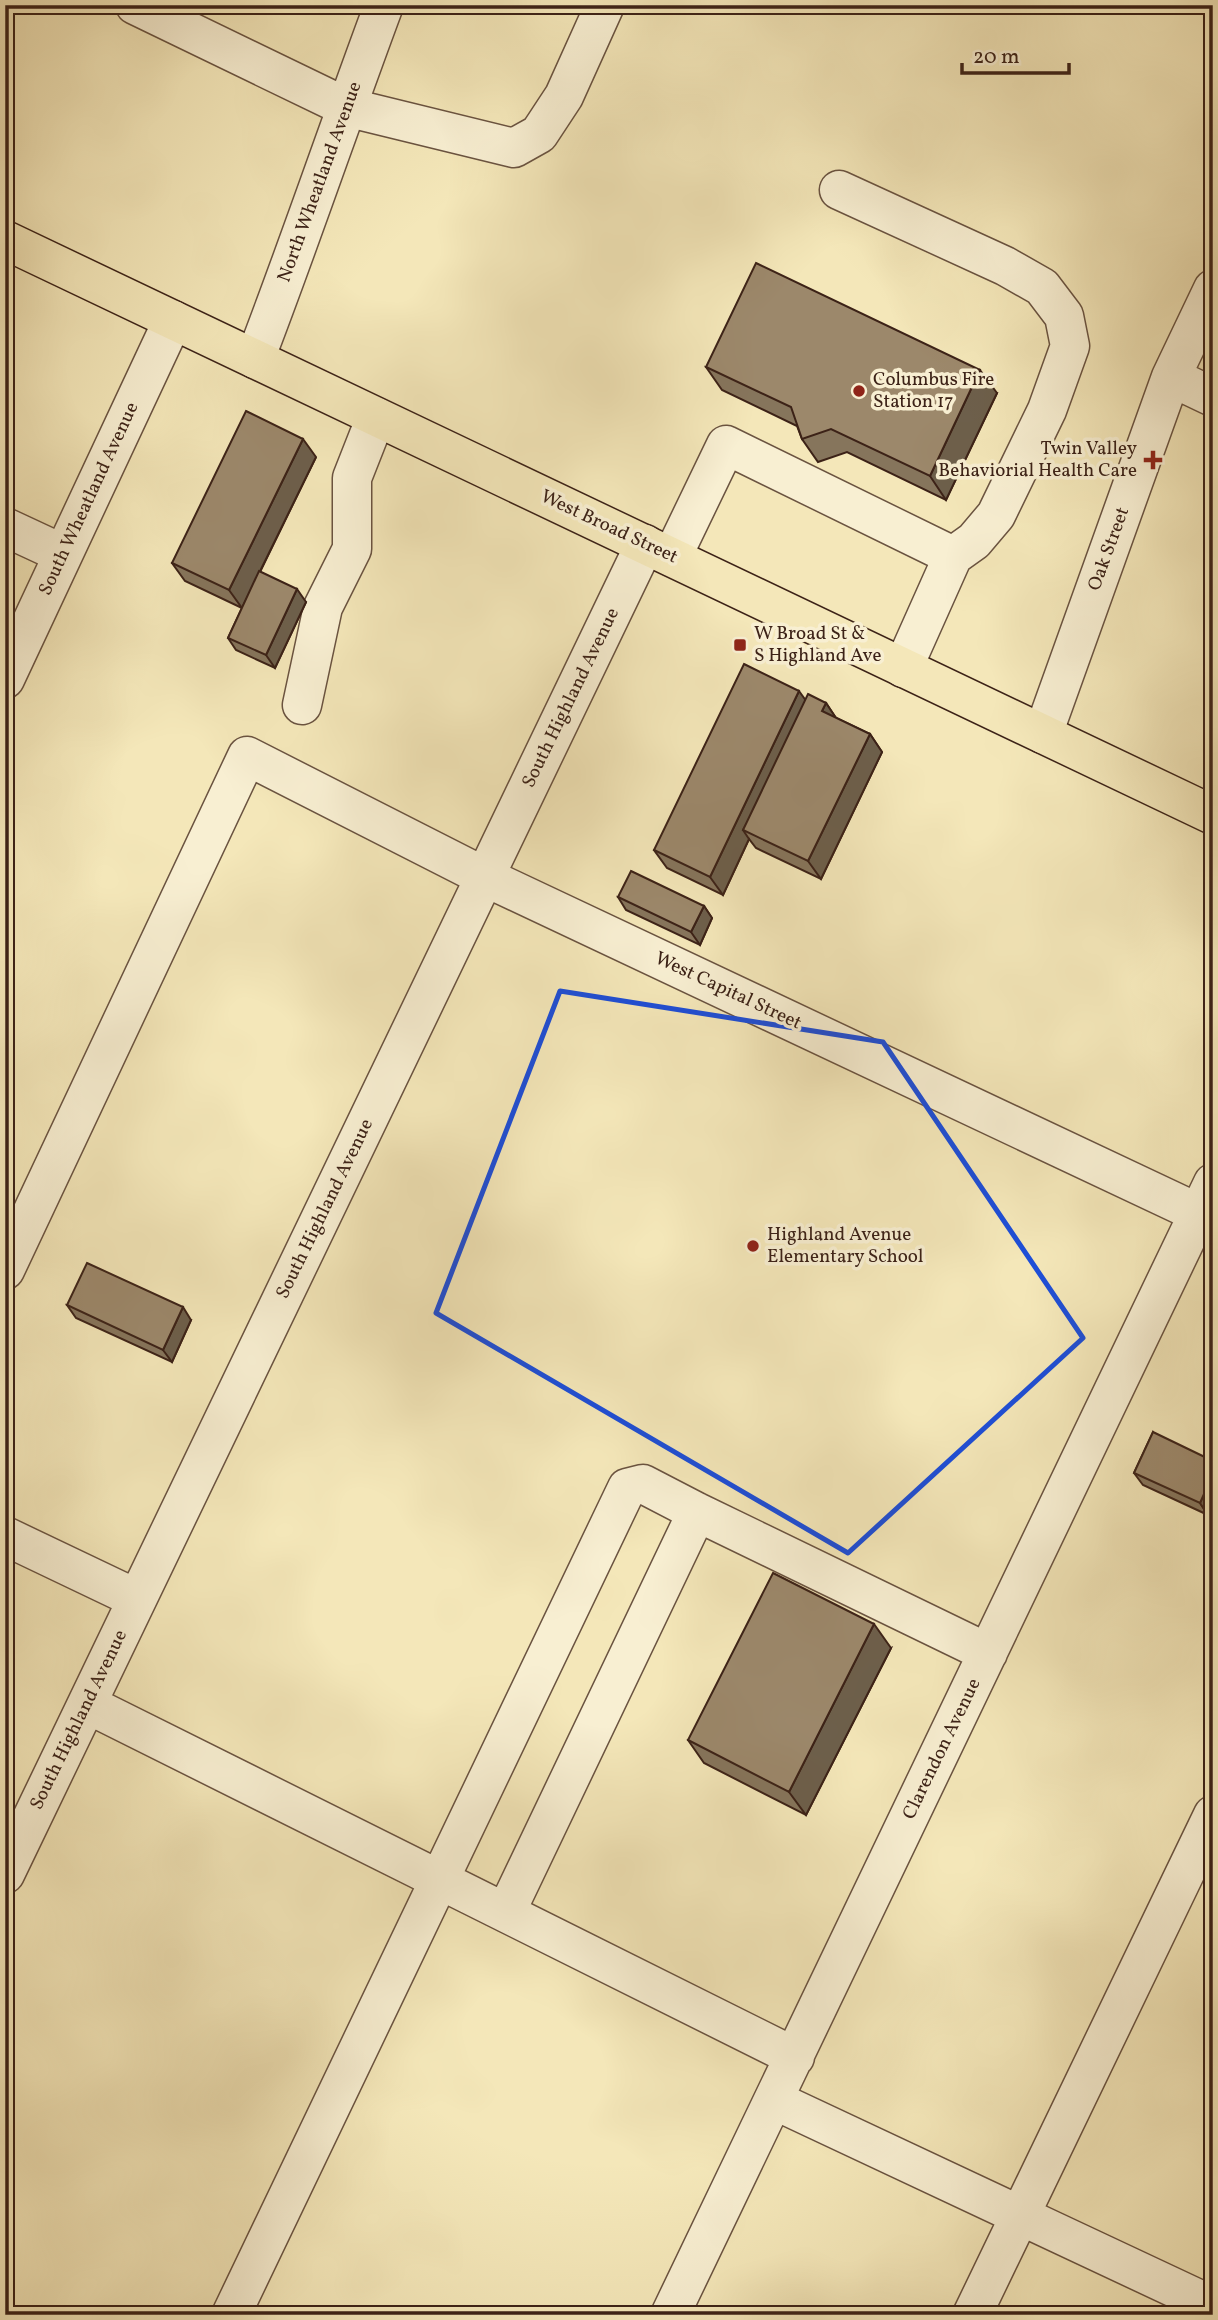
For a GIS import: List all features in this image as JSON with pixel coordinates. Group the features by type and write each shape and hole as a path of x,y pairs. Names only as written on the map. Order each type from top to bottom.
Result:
{"main road":[{"name":"West Broad Street","path":"5,240 1213,815"}],"street":[{"name":"North Wheatland Avenue","path":"255,359 305,229 384,5"},
{"path":"142,7 346,107 514,148 539,134 558,105 605,5"},
{"path":"839,190 1005,266 1042,287 1064,316 1070,346 1047,410 996,515 974,541 953,556 903,668"},
{"name":"Oak Street","path":"1043,734 1171,377 1213,289"},
{"name":"South Wheatland Avenue","path":"5,679 173,320"},
{"path":"1171,377 1213,397"},
{"path":"302,705 323,607 352,549 352,478 376,417"},
{"name":"South Highland Avenue","path":"5,1874 485,877 659,551 726,445 953,556"},
{"path":"5,527 63,554"},
{"name":"West Capital Street","path":"5,1270 247,756 485,877 1208,1204"},
{"name":"Clarendon Avenue","path":"670,2315 988,1653 1208,1204"},
{"path":"231,2315 627,1488 643,1484 988,1653"},
{"path":"506,1912 697,1512"},
{"path":"5,1536 137,1599"},
{"path":"87,1704 795,2057"},
{"path":"972,2315 1213,1815"},
{"path":"774,2100 1213,2305"}],"highlighted area":[{"path":"560,991 883,1042 1083,1338 848,1553 436,1313"}],"building":[{"name":"Columbus Fire Station 17","path":"756,263 980,370 930,476 831,429 802,439 791,407 706,367"},
{"path":"246,411 303,439 229,590 172,563"},
{"path":"259,571 297,589 266,655 228,638"},
{"path":"744,664 799,691 710,877 654,850"},
{"path":"808,694 826,703 822,711 870,734 808,861 743,830"},
{"path":"631,871 704,906 691,932 618,897"},
{"path":"87,1263 183,1307 163,1350 67,1305"},
{"path":"1153,1432 1213,1461 1213,1474 1200,1503 1134,1473"},
{"path":"773,1573 874,1624 789,1792 688,1740"}],"place":[{"name":"Columbus Fire Station 17","path":"859,391"},
{"name":"Twin Valley Behaviorial Health Care","path":"1153,460"},
{"name":"W Broad St & S Highland Ave","path":"740,645"},
{"name":"Highland Avenue Elementary School","path":"753,1246"}]}
